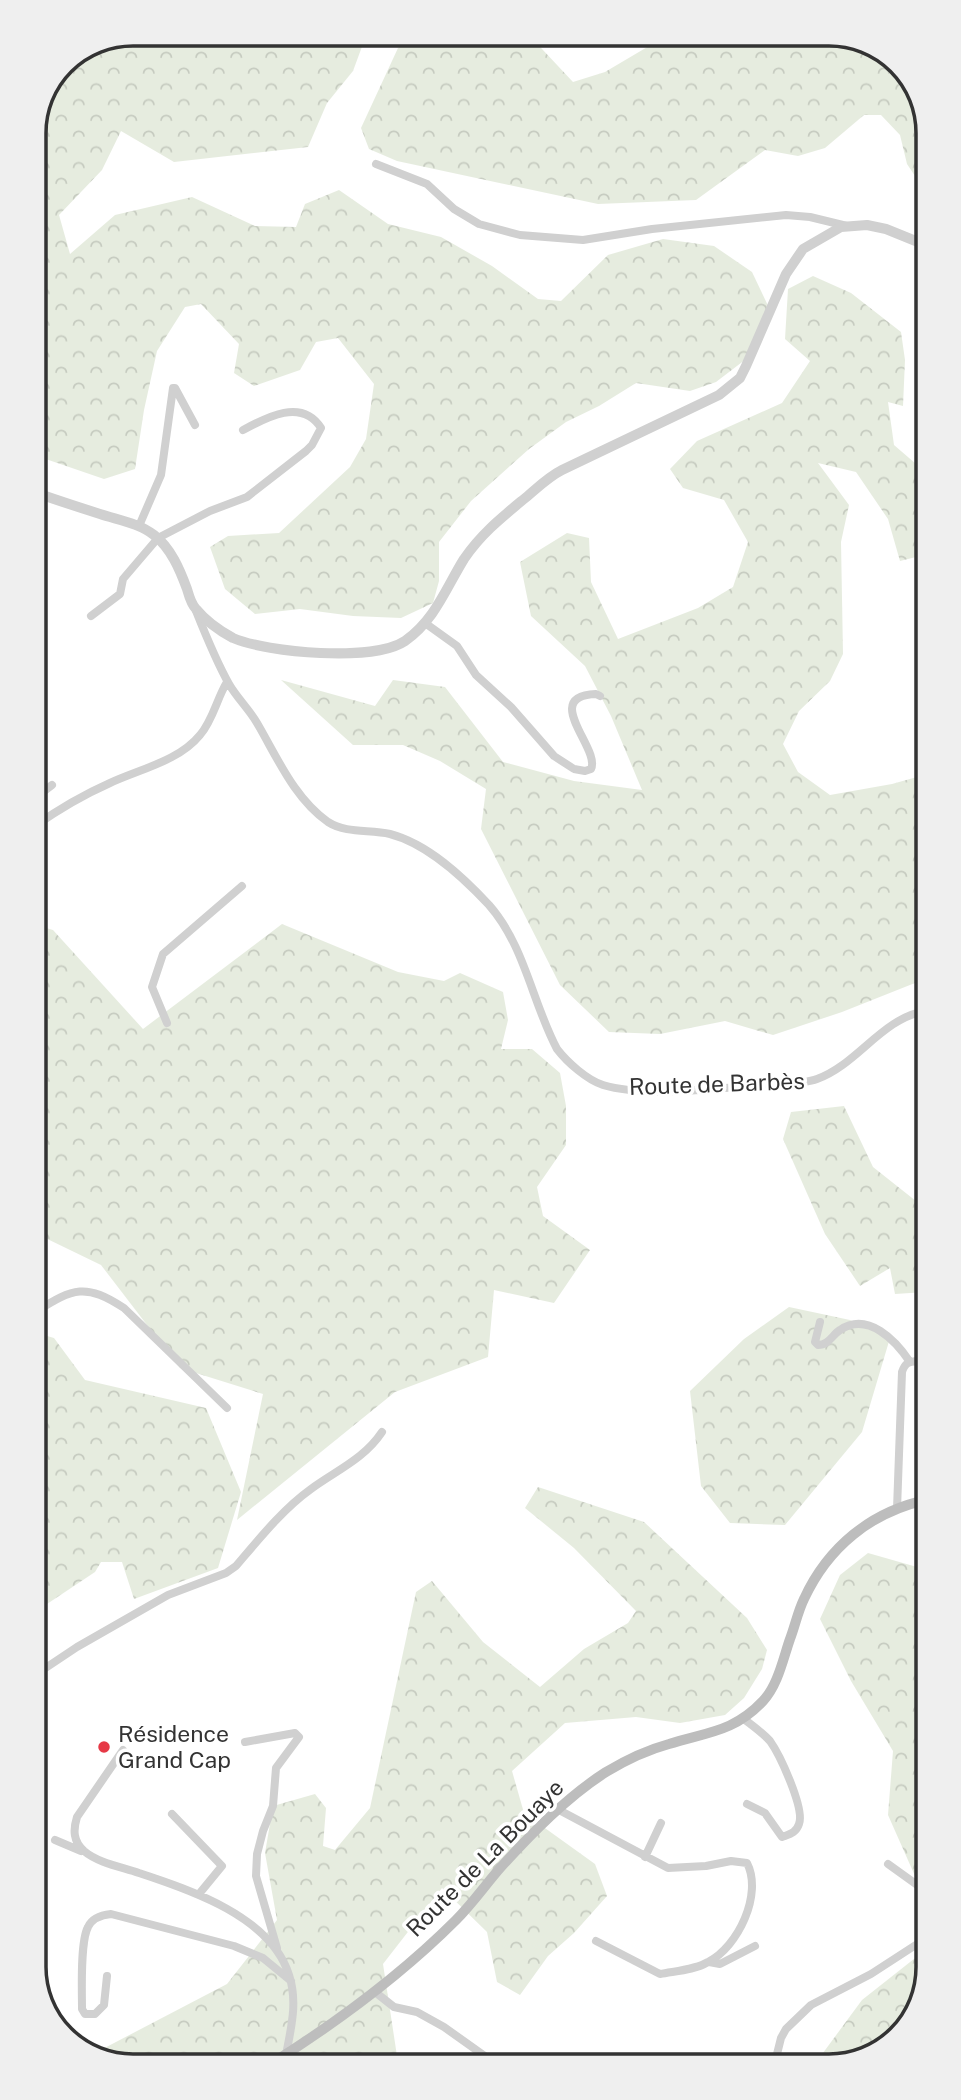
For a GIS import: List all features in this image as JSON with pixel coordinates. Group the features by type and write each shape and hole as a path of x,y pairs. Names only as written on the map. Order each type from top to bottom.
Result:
{"main road":[{"name":"Route de La Bouaye","path":"287,2054 375,1992 435,1941 501,1867 559,1810 606,1772 633,1757 669,1744 715,1733 744,1719 765,1699 776,1679 803,1600 824,1565 843,1542 860,1528 897,1509 916,1503"}],"street":[{"path":"376,164 427,184 454,209 479,224 520,235 583,240 652,229 786,215 810,217 847,226 867,225 886,229 916,241"},
{"path":"46,496 139,526 158,537 177,565 194,607 219,630 254,645 335,653 386,649 404,642 425,623 441,603 476,542 491,525 538,486 557,472 719,395 740,377 754,353 786,274 803,250 824,235 847,226"},
{"path":"139,526 161,475 173,387 195,425"},
{"path":"90,616 120,594 123,579 158,537 252,494 306,451 321,428 310,415 292,412 269,416 243,430"},
{"name":"Route de Barbès","path":"194,607 228,682 255,720 295,788 328,821 341,828 391,834 420,846 488,904 504,924 520,957 557,1049 563,1058 599,1084 617,1088 658,1090 708,1089 816,1080 835,1070 889,1026 916,1013"},
{"path":"425,623 457,646 475,675 511,707 554,756 574,769 591,769 593,758 574,722 572,709 576,700 584,694 600,696"},
{"path":"46,819 72,801 170,758 193,743 206,726 217,699 228,682"},
{"path":"46,790 52,785"},
{"path":"167,1023 152,987 163,954 242,886"},
{"path":"46,1306 70,1292 96,1292 107,1297 124,1308 227,1408"},
{"path":"820,1322 815,1342 818,1346 826,1344 841,1329 854,1325 871,1326 898,1344 909,1362"},
{"path":"897,1509 902,1371 909,1362 916,1361"},
{"path":"46,1668 168,1595 226,1573 236,1566 289,1507 312,1488 360,1457 382,1432"},
{"path":"744,1719 768,1739 781,1759 801,1815 799,1826 793,1834 782,1837 765,1814 747,1804"},
{"path":"245,1742 295,1733 299,1737 276,1768 273,1805 262,1831 256,1876 278,1951 291,1981 294,1998 286,2054"},
{"path":"88,1854 75,1837 74,1826 85,1805 123,1750"},
{"path":"559,1810 668,1868 706,1866 731,1861 747,1863 752,1874 753,1889 746,1920 731,1941 709,1962"},
{"path":"172,1814 222,1866 199,1894"},
{"path":"645,1857 661,1823"},
{"path":"55,1840 199,1894 239,1916 278,1951"},
{"path":"888,1864 916,1884"},
{"path":"107,1976 104,2005 95,2014 85,2014 82,2009 84,1940 88,1927 102,1915 111,1914 234,1946 263,1958 291,1981"},
{"path":"596,1941 660,1974 709,1962 720,1964 755,1946"},
{"path":"777,2054 786,2029 811,2005 871,1974 916,1945"},
{"path":"375,1992 394,2007 417,2012 444,2027 482,2054"}],"green space":[{"path":"121,46 362,46 353,71 327,103 308,147 174,162 121,131 102,170 59,215 70,254 115,215 192,197 255,226 296,227 305,204 339,190 388,224 441,237 492,266 538,299 561,301 608,255 663,239 714,246 752,272 770,310 754,353 716,382 690,391 636,383 566,422 529,449 471,501 439,542 439,581 433,603 401,618 353,616 300,609 255,614 225,589 210,547 228,536 279,533 350,467 366,439 374,384 338,338 316,342 300,370 254,386 234,373 239,344 201,304 185,307 157,351 135,469 104,479 46,459 46,127 48,110 63,80 89,57 105,50"},
{"path":"539,46 573,82 605,72 649,46 845,47 862,52 881,63 898,80 907,94 916,132 916,178 907,164 900,135 881,115 864,115 825,148 798,156 765,150 696,200 598,204 397,161 369,149 361,128 398,48"},
{"path":"813,276 851,293 901,332 905,360 903,406 888,402 894,445 916,464 916,557 900,561 888,519 856,472 818,463 849,505 841,542 843,654 830,681 799,711 783,744 798,772 830,795 916,777 916,983 842,1012 773,1035 725,1021 660,1034 609,1032 560,985 481,829 486,789 440,761 403,745 353,745 281,680 375,706 393,680 445,687 503,762 574,781 642,790 611,716 585,666 531,616 520,562 567,533 589,538 591,582 618,639 698,608 733,587 748,542 724,500 683,488 670,469 697,441 782,403 810,361 785,339 788,289"},
{"path":"282,924 398,972 444,981 460,973 503,992 508,1020 501,1049 532,1049 560,1073 566,1106 566,1145 537,1187 543,1216 590,1250 554,1303 494,1290 488,1357 395,1392 237,1520 263,1394 180,1368 101,1265 46,1238 46,928 53,930 143,1029"},
{"path":"844,1106 873,1167 916,1201 916,1293 895,1294 890,1268 860,1286 825,1234 783,1139 791,1112"},
{"path":"789,1307 850,1320 890,1338 862,1432 785,1525 730,1523 701,1486 690,1391 744,1339"},
{"path":"46,1336 54,1338 85,1380 206,1408 241,1492 218,1568 134,1599 122,1562 101,1562 95,1572 46,1605"},
{"path":"538,1487 644,1522 747,1618 767,1650 762,1669 744,1698 725,1715 680,1723 636,1717 565,1723 512,1771 524,1813 595,1864 607,1896 574,1933 548,1956 520,1995 497,1982 487,1932 442,1888 383,1964 397,2054 127,2054 103,2049 227,1984 277,1920 265,1853 273,1806 315,1794 326,1808 323,1846 335,1850 370,1808 416,1592 432,1581 483,1642 540,1687 584,1649 628,1623 636,1611 574,1548 525,1508"},
{"path":"868,1553 916,1567 916,1878 888,1815 893,1751 851,1681 820,1619 840,1575"},
{"path":"916,1957 911,1995 907,2006 890,2029 867,2046 845,2053 822,2054 862,2000"}],"place":[{"name":"Résidence Grand Cap","path":"104,1747"}]}
